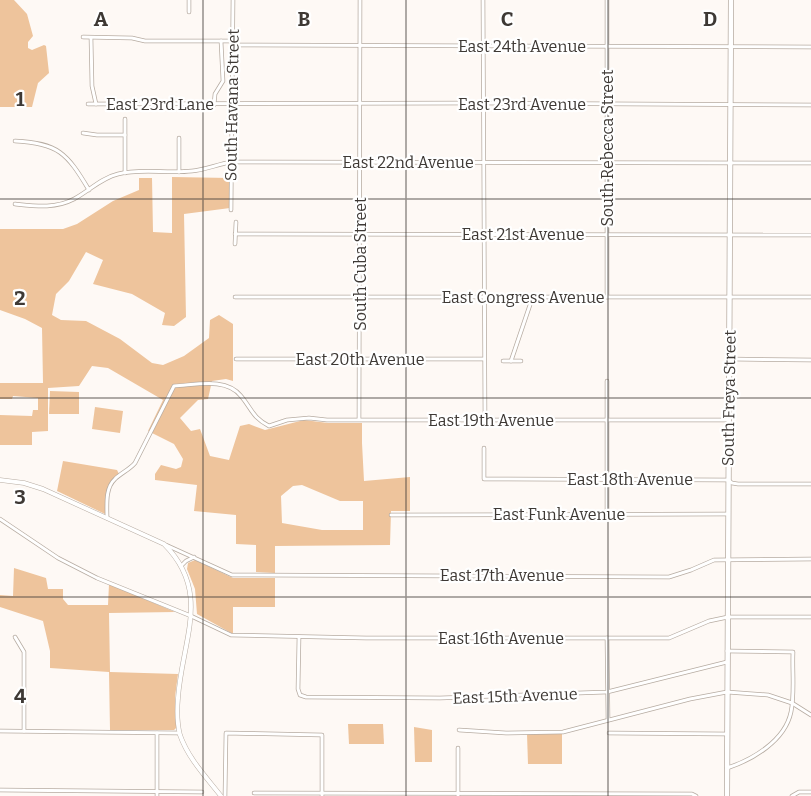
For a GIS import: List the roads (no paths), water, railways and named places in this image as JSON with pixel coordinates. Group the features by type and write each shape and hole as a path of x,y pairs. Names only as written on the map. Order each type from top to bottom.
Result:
{"main road":[{"name":"South Freya Street","path":"727,796 731,0"}],"street":[{"path":"189,0 189,12"},
{"name":"South Havana Street","path":"231,210 233,0"},
{"name":"South Cuba Street","path":"359,419 360,0"},
{"path":"483,0 484,419"},
{"name":"South Rebecca Street","path":"607,0 607,297"},
{"name":"East 24th Avenue","path":"83,37 360,46 811,47"},
{"path":"91,38 92,86 96,104"},
{"path":"214,105 215,94 223,81 221,41"},
{"name":"East 23rd Avenue","path":"233,105 483,103 811,105"},
{"name":"East 23rd Lane","path":"87,104 233,105"},
{"path":"125,119 125,173"},
{"path":"83,133 125,135"},
{"path":"179,172 180,138"},
{"path":"15,141 39,143 59,151 77,170 88,190"},
{"name":"East 22nd Avenue","path":"15,204 51,207 75,199 104,179 125,173 195,171 211,165 232,162 811,163"},
{"path":"235,244 236,222"},
{"name":"East 21st Avenue","path":"235,234 811,235"},
{"path":"511,361 533,296"},
{"name":"East Congress Avenue","path":"235,297 811,297"},
{"name":"East 20th Avenue","path":"236,359 484,359"},
{"path":"730,359 811,360"},
{"path":"503,361 521,361"},
{"path":"607,381 607,513"},
{"name":"East 19th Avenue","path":"107,518 108,491 114,479 135,463 174,386 228,385 240,394 257,419 269,426 287,420 309,418 327,420 728,420"},
{"name":"East 18th Avenue","path":"484,448 484,478 728,480 738,484 811,484"},
{"path":"0,480 24,483 43,489 164,544 182,565 192,597 177,711 180,733 198,767 223,796"},
{"name":"East Funk Avenue","path":"391,515 728,514"},
{"name":"East 16th Avenue","path":"0,519 58,558 97,578 191,616 231,635 669,638 710,621 728,617 811,617"},
{"name":"East 17th Avenue","path":"164,544 232,575 669,577 714,560 811,559"},
{"path":"182,565 194,557"},
{"path":"15,637 24,652 24,731"},
{"name":"East 15th Avenue","path":"299,637 298,689 300,695 306,697 440,698 607,692 727,662"},
{"path":"607,638 608,719"},
{"path":"727,651 793,652 791,715 781,732 764,749 747,761 727,768"},
{"path":"459,730 543,733 586,727 608,719 727,692 768,695 792,704 811,715"},
{"path":"0,731 180,733"},
{"path":"157,733 157,794"},
{"path":"223,796 226,733 322,735 322,794"},
{"path":"609,733 727,734"},
{"path":"458,748 458,795"},
{"path":"0,790 157,794 202,792"},
{"path":"24,790 24,796"},
{"path":"792,796 799,792 811,792"},
{"path":"254,793 692,794 696,796"}]}
